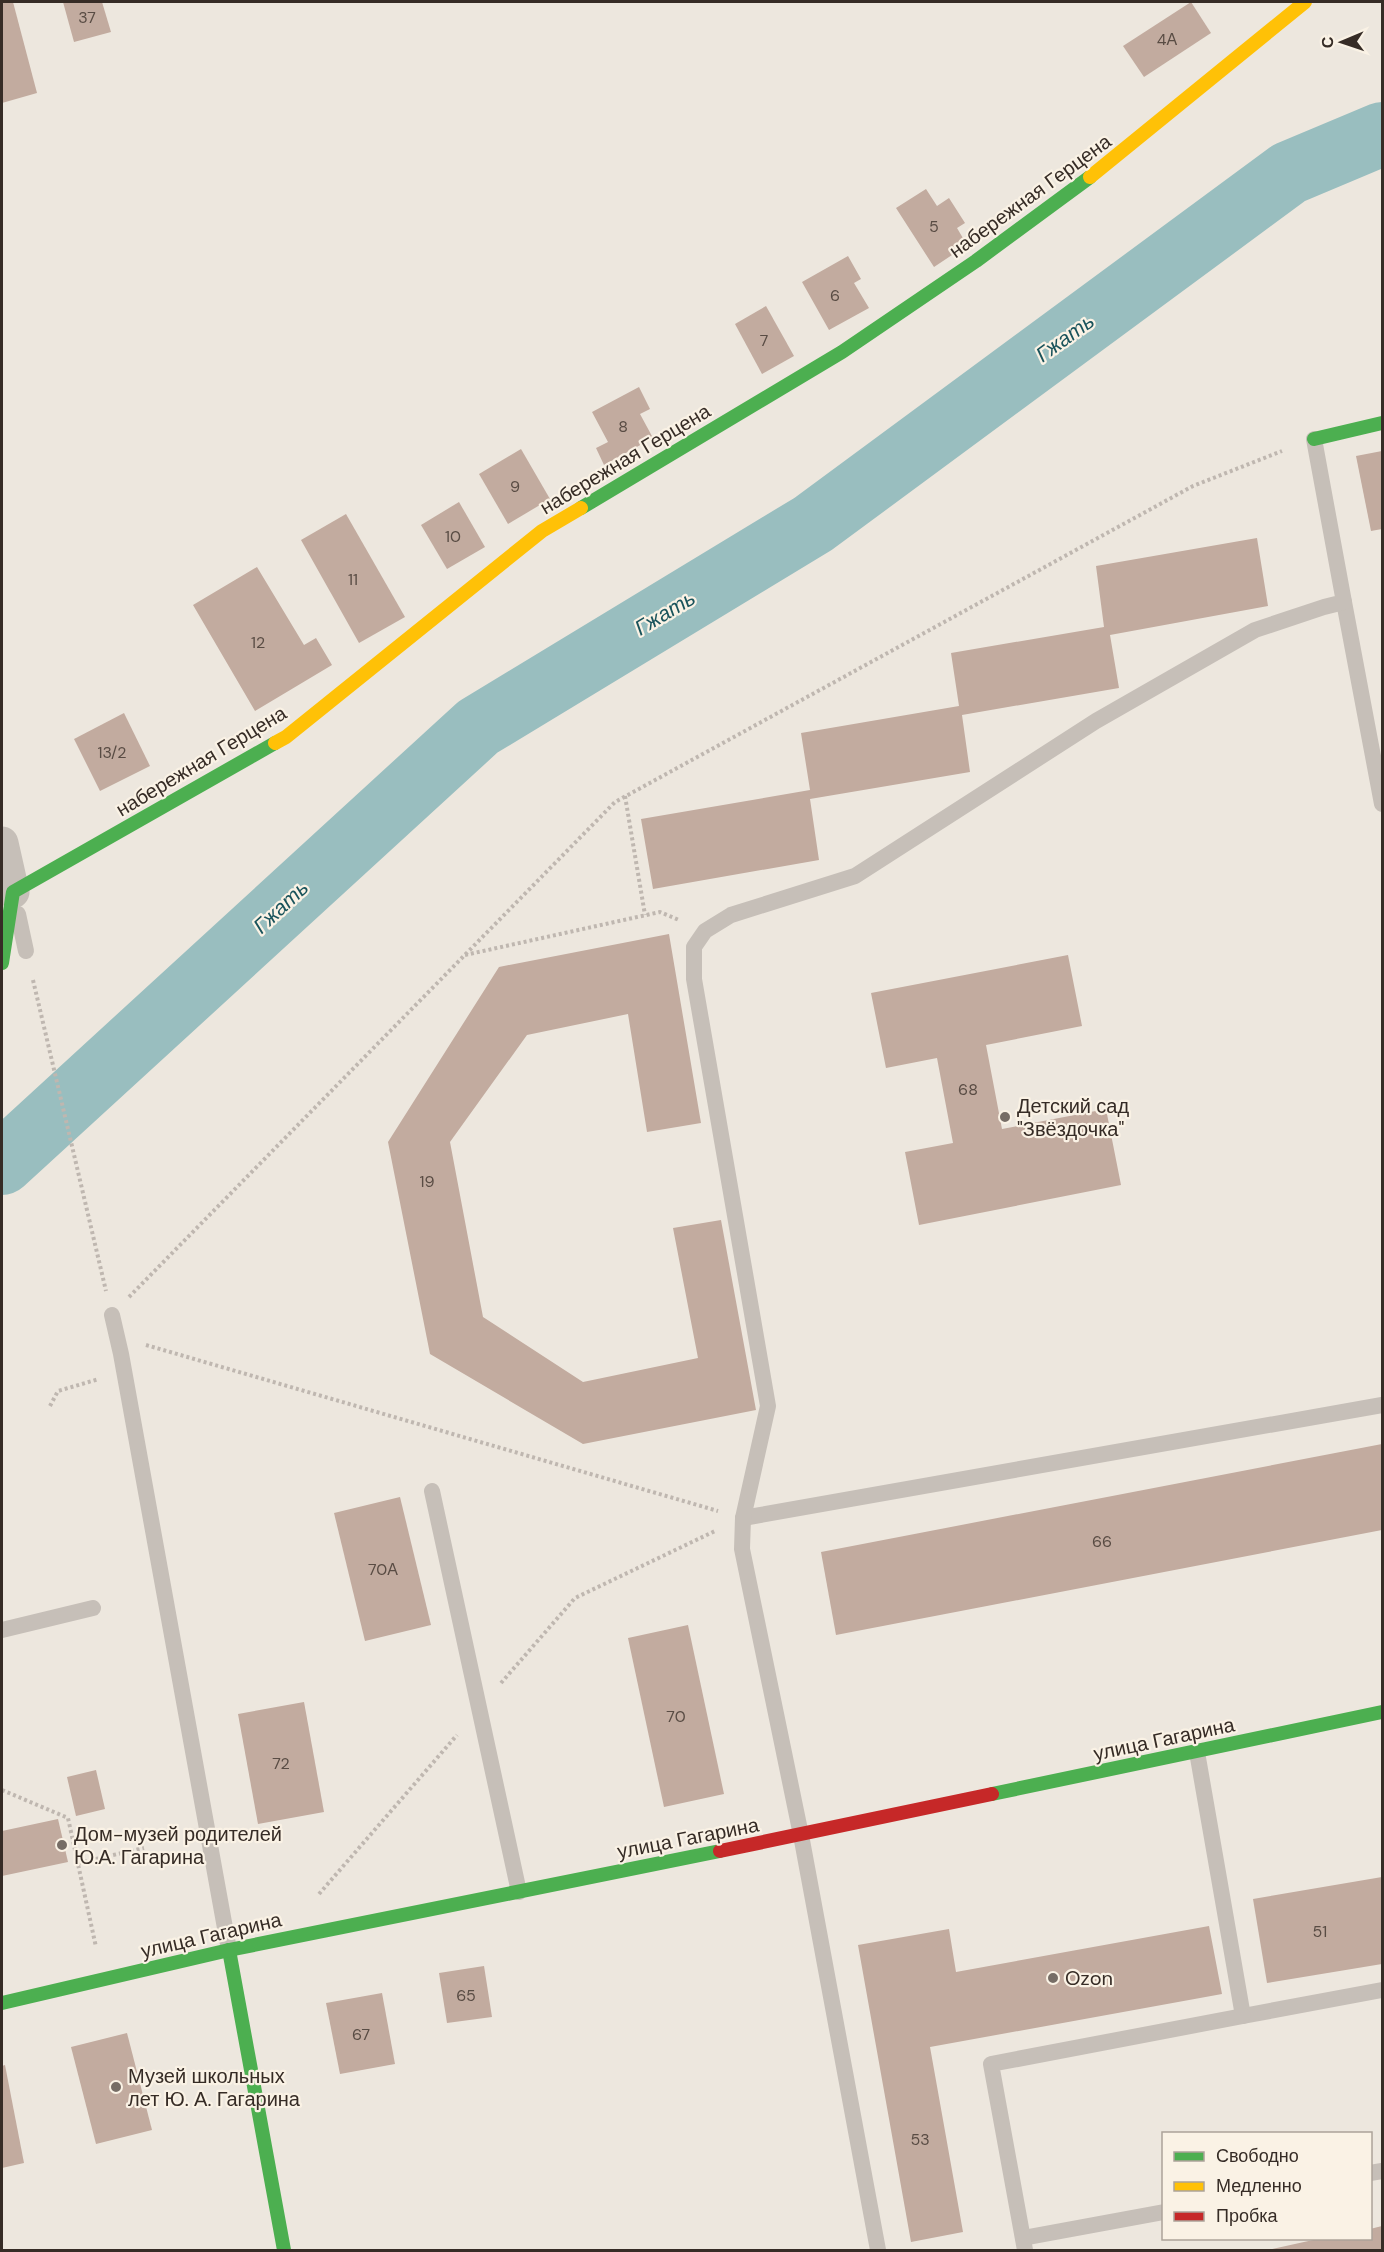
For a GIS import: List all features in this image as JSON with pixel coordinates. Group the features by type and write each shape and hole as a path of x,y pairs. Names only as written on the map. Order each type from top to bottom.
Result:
{"street":[{"name":"набережная Герцена","path":"13,892 286,737 542,531 842,352 976,261 1115,159 1305,2"},
{"path":"1314,439 1383,423"},
{"path":"2,843 13,892 2,963"},
{"name":"улица Гагарина","path":"2,2003 229,1950 801,1835 1383,1712"},
{"path":"229,1950 284,2250"}],"lane":[{"path":"1314,439 1383,804"},
{"path":"878,2250 801,1835 742,1549 743,1518 768,1406 694,979 694,946 705,931 731,915 855,876 1096,721 1256,630 1344,602"},
{"path":"13,892 26,951"},
{"path":"112,1315 229,1950"},
{"path":"743,1518 1383,1405"},
{"path":"432,1491 519,1892"},
{"path":"2,1630 93,1608"},
{"path":"1197,1752 1243,2016"},
{"path":"1162,2212 1024,2244 991,2064 1383,1990"}],"path":[{"path":"112,1315 615,802 1193,486 1314,439"},
{"path":"625,796 645,915"},
{"path":"465,955 660,912 705,931"},
{"path":"26,951 112,1315"},
{"path":"117,1336 743,1518"},
{"path":"50,1406 58,1391 124,1371"},
{"path":"319,1894 575,1598 743,1518"},
{"path":"2,1790 68,1818 97,1948"},
{"path":"78,1863 144,1848"}],"building":[{"path":"2,2 13,2 37,93 2,103"},
{"path":"63,2 102,2 111,32 74,42"},
{"path":"1191,2 1211,33 1144,77 1123,46"},
{"path":"926,189 937,206 949,198 965,223 957,228 967,245 934,267 896,208"},
{"path":"848,256 861,279 854,283 869,308 829,330 802,282"},
{"path":"766,306 794,356 762,374 735,324"},
{"path":"639,387 650,409 640,414 653,438 604,465 596,448 608,442 592,412"},
{"path":"521,449 550,499 508,524 479,474"},
{"path":"1382,451 1382,529 1371,531 1356,456"},
{"path":"459,502 485,547 447,569 421,525"},
{"path":"346,514 405,617 359,643 301,540"},
{"path":"1257,538 1268,606 1110,635 1119,688 962,715 970,772 810,799 819,860 653,889 641,819 810,790 801,733 959,706 951,653 1104,627 1096,566"},
{"path":"257,567 304,645 316,638 332,665 255,711 193,605"},
{"path":"124,713 150,766 100,791 74,739"},
{"path":"669,934 701,1123 647,1132 628,1014 527,1035 450,1142 483,1317 583,1382 698,1358 673,1228 721,1220 756,1410 583,1444 430,1354 388,1142 499,967"},
{"path":"1068,955 1082,1026 986,1045 1002,1129 1106,1109 1121,1185 919,1225 905,1152 953,1143 937,1058 886,1068 871,993"},
{"path":"1382,1444 1382,1530 836,1635 821,1552"},
{"path":"400,1497 431,1625 365,1641 334,1513"},
{"path":"688,1625 724,1794 664,1807 628,1638"},
{"path":"304,1702 324,1812 258,1824 238,1714"},
{"path":"96,1770 105,1809 76,1816 67,1777"},
{"path":"58,1819 68,1862 2,1876 2,1831"},
{"path":"1382,1877 1382,1964 1267,1983 1253,1899"},
{"path":"1209,1926 1222,1994 930,2047 963,2232 911,2242 858,1945 949,1929 956,1972"},
{"path":"484,1966 492,2017 447,2023 439,1973"},
{"path":"382,1993 395,2064 340,2074 326,2003"},
{"path":"127,2033 152,2130 96,2144 71,2047"},
{"path":"5,2065 24,2163 2,2168 2,2066"},
{"path":"1382,2226 1382,2250 1268,2250 1313,2240 1372,2240 1372,2228"}],"waterway":[{"name":"Гжать","path":"2,1163 478,727 813,524 1289,173 1382,134"}],"traffic: fast":[{"path":"581,508 842,352 976,261 1090,177"},
{"path":"1314,439 1382,423"},
{"path":"2,963 13,892 275,743"},
{"path":"992,1794 1382,1712"},
{"path":"2,2003 229,1950 720,1851"},
{"path":"229,1950 284,2250"}],"traffic: slow":[{"path":"1090,177 1305,2"},
{"path":"275,743 286,737 542,531 581,508"}],"traffic: jam":[{"path":"720,1851 992,1794"}],"place":[{"name":"Детский сад \"Звёздочка\"","path":"1005,1117"},
{"name":"Дом-музей родителей Ю.А. Гагарина","path":"62,1845"},
{"name":"Ozon","path":"1053,1978"},
{"name":"Музей школьных лет Ю. А. Гагарина","path":"116,2087"}]}
